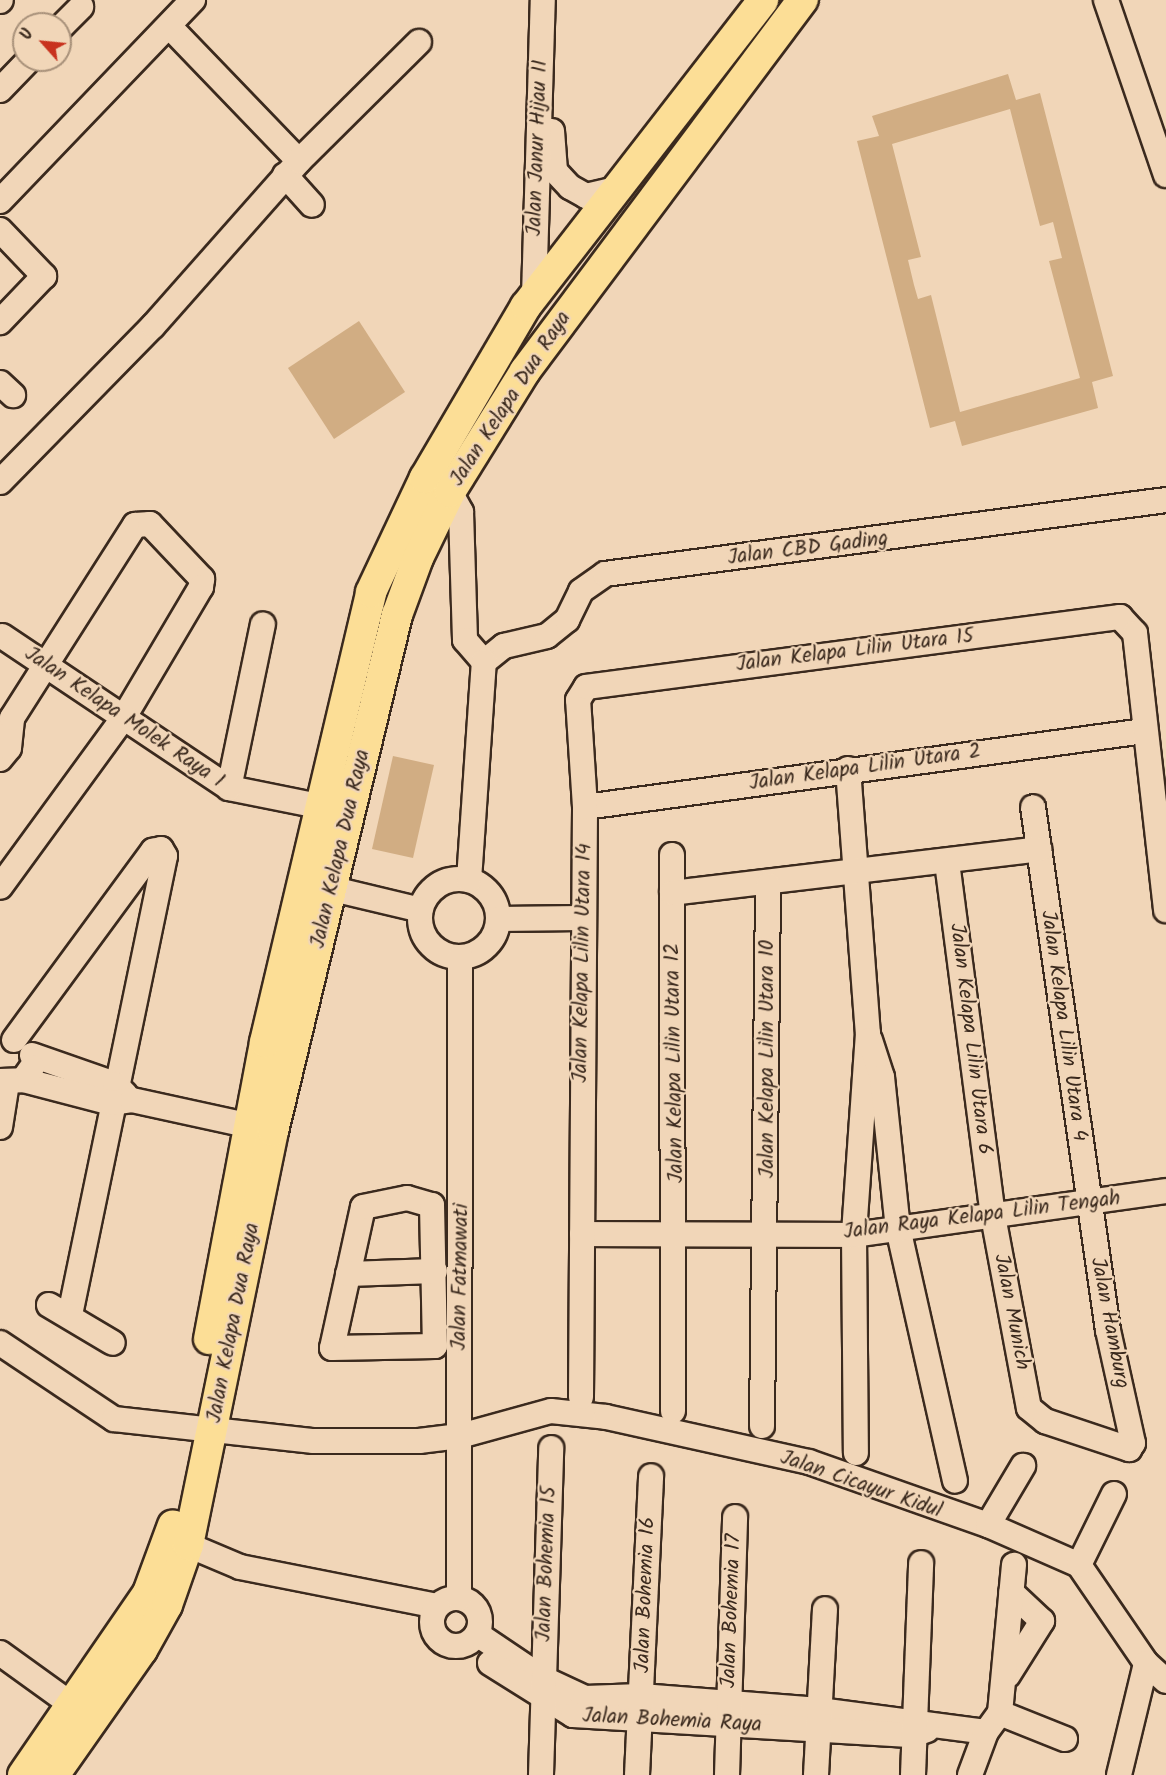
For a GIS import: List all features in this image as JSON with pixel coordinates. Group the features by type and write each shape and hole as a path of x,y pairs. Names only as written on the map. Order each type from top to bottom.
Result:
{"main road":[{"name":"Jalan Kelapa Dua Raya","path":"23,1775 82,1713 167,1605 188,1545 204,1426 320,805 370,592 425,478 534,296 763,0"},
{"name":"Jalan Kelapa Dua Raya","path":"260,1129 333,889 397,615 450,492 525,371 802,0"},
{"path":"500,352 525,371"},
{"name":"Jalan Kelapa Dua Raya","path":"54,1775 82,1713 148,1593 204,1426"}],"street":[{"path":"0,201 193,0"},
{"name":"Jalan Janur Hijau II","path":"534,296 543,0"},
{"name":"Jalan Janur Hijau II","path":"555,0 555,171 586,196 617,189"},
{"path":"1106,0 1166,175"},
{"path":"72,16 81,7"},
{"path":"169,26 292,168 312,205"},
{"path":"0,482 153,326 292,168 419,42"},
{"path":"0,90 17,72"},
{"path":"0,230 44,276 0,322"},
{"path":"450,492 461,512 465,640 484,662 470,880"},
{"name":"Jalan CBD Gading","path":"484,662 504,646 547,636 567,620 581,591 605,574 1166,500"},
{"path":"0,759 9,748 12,718 48,669 135,525 150,524 202,579 201,587 124,717 0,887"},
{"name":"Jalan Kelapa Lilin Utara 15","path":"580,692 597,685 1108,619 1131,623 1144,731"},
{"path":"229,788 262,624"},
{"name":"Jalan Kelapa Molek Raya 1","path":"2,636 48,669 229,788 320,805 349,813"},
{"name":"Jalan Kelapa Lilin Utara 14","path":"580,692 585,807 581,918 581,1397"},
{"path":"1144,731 1166,910"},
{"name":"Jalan Kelapa Lilin Utara 2","path":"585,807 848,769 1144,731"},
{"path":"848,769 868,1032 854,1235 856,1453"},
{"name":"Jalan Kelapa Lilin Utara 4","path":"1033,807 1088,1203"},
{"path":"15,1046 153,850 161,849 165,856 119,1096 59,1310 113,1343"},
{"path":"672,893 768,885 1039,849"},
{"name":"Jalan Kelapa Lilin Utara 12","path":"672,855 676,1233 673,1411"},
{"name":"Jalan Kelapa Lilin Utara 6","path":"947,862 993,1216"},
{"path":"470,880 490,895 498,919 486,945 460,957 440,952 426,939 421,910 444,882 470,880"},
{"name":"Jalan Kelapa Lilin Utara 10","path":"762,1426 767,1232 768,885"},
{"path":"333,889 421,910"},
{"path":"498,919 581,918"},
{"name":"Jalan Fatmawati","path":"448,1602 460,1436 460,957"},
{"path":"868,1032 882,1077 898,1228 955,1481"},
{"path":"15,1046 119,1096"},
{"path":"0,1126 10,1081 31,1069 15,1046"},
{"path":"10,1081 119,1096 260,1129"},
{"name":"Jalan Raya Kelapa Lilin Tengah","path":"582,1234 767,1232 854,1235 1166,1191"},
{"path":"424,1199 432,1205 435,1271 435,1346 332,1348 367,1202 424,1199"},
{"name":"Jalan Hamburg","path":"1029,1408 1045,1421 1129,1449 1133,1443 1088,1203"},
{"name":"Jalan Munich","path":"993,1216 1029,1408"},
{"path":"435,1238 461,1237"},
{"path":"348,1274 435,1271"},
{"name":"Jalan Cicayur Kidul","path":"0,1343 114,1419 204,1426 314,1441 460,1436 551,1411 606,1417 809,1462 988,1526 1079,1565"},
{"name":"Jalan Bohemia 15","path":"541,1775 551,1448"},
{"path":"988,1526 1023,1466"},
{"name":"Jalan Bohemia 16","path":"638,1775 651,1476"},
{"path":"1114,1494 1079,1565 1146,1663 1166,1681"},
{"name":"Jalan Bohemia 17","path":"727,1775 735,1516"},
{"path":"188,1545 240,1567 448,1602 478,1611 471,1640 449,1646 436,1636 431,1621 448,1602"},
{"path":"913,1775 921,1727 921,1563"},
{"path":"1008,1675 1014,1565"},
{"path":"970,1775 993,1722 1008,1675 1042,1621 1011,1592"},
{"path":"816,1775 825,1609"},
{"name":"Jalan Bohemia Raya","path":"471,1640 543,1690 585,1698 729,1714 819,1721 921,1727 993,1722 1065,1739"},
{"path":"0,1653 82,1713"},
{"path":"1119,1775 1146,1663"}],"building":[{"path":"1008,74 1016,100 1040,93 1113,376 1092,382 1098,408 962,446 955,421 930,428 857,141 879,136 872,116","holes":["1010,109 1040,226 1053,222 1062,258 1049,261 1080,378 960,412 931,295 918,299 914,285 908,260 921,257 892,144"]},
{"path":"359,321 405,392 334,439 288,368"},
{"path":"393,756 434,765 413,858 372,849"}]}
